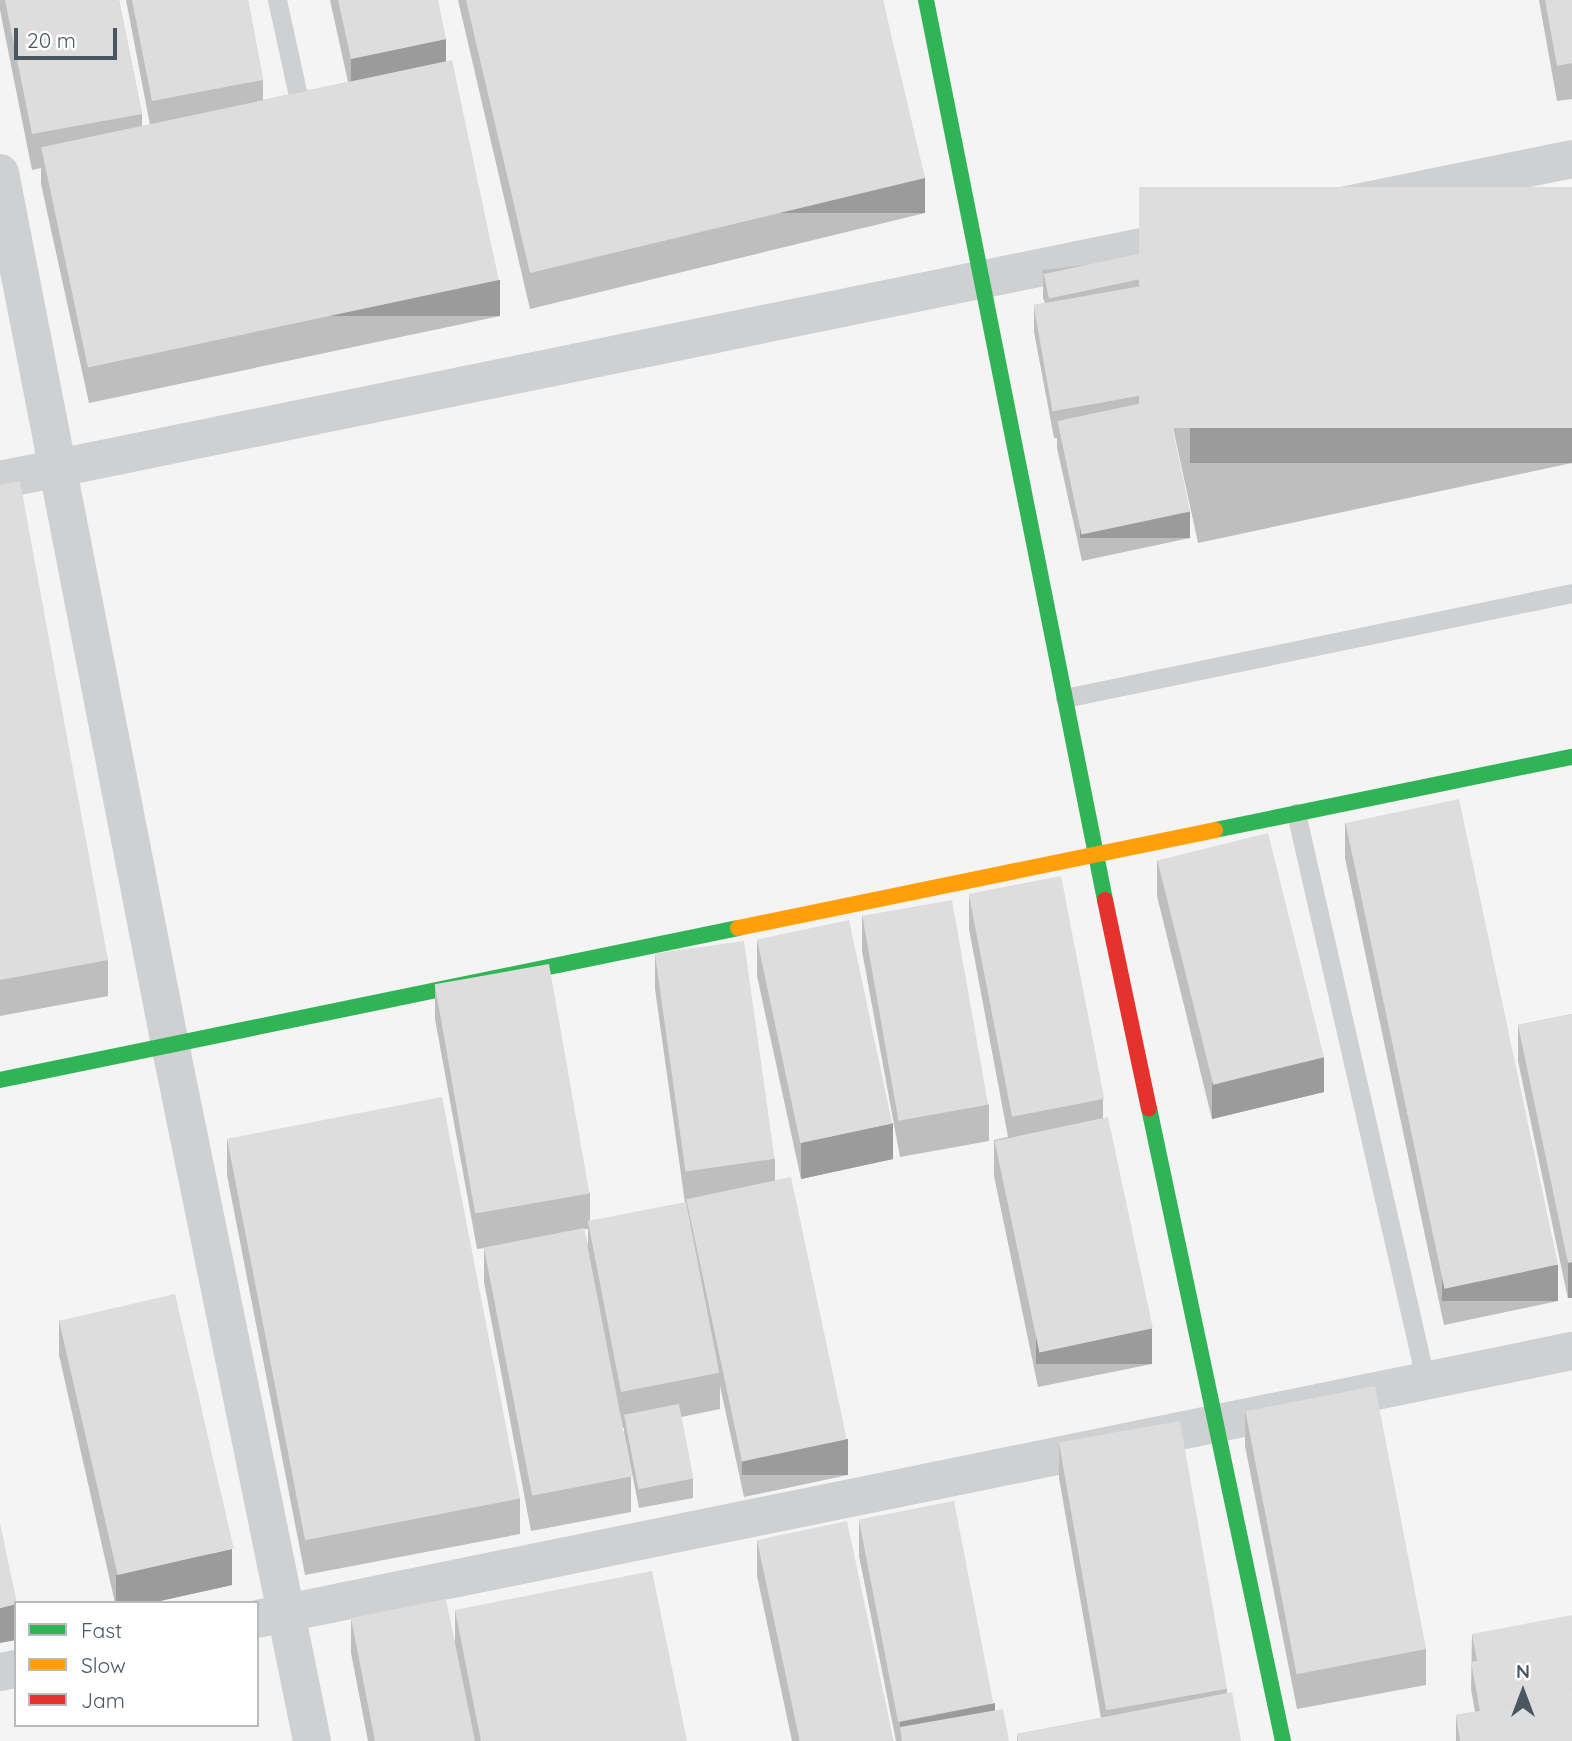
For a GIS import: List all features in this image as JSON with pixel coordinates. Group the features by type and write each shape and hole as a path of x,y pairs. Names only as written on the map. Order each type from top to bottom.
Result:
{"street":[{"path":"926,0 985,282 1095,855 1283,1741"},
{"path":"0,480 985,282 1572,159"},
{"path":"0,173 60,467 170,1044 272,1616 312,1741"},
{"path":"0,1080 1572,757"},
{"path":"272,1616 1572,1350"}],"lane":[{"path":"277,0 302,114"},
{"path":"1065,698 1572,593"},
{"path":"1296,813 1425,1378"}],"building":[{"path":"5,0 119,0 142,114 32,134"},
{"path":"132,0 248,0 263,80 152,101"},
{"path":"338,0 438,0 446,39 351,59"},
{"path":"466,0 883,0 925,178 530,273"},
{"path":"1545,0 1572,0 1572,63 1557,66"},
{"path":"452,60 499,280 88,367 41,147"},
{"path":"1139,187 1572,187 1572,428 1139,428"},
{"path":"1345,210 1350,234 1049,298 1044,274"},
{"path":"1141,286 1160,392 1052,411 1034,305"},
{"path":"1166,398 1190,511 1082,535 1057,421"},
{"path":"20,481 108,960 0,980 0,485"},
{"path":"1459,799 1558,1265 1445,1289 1346,823"},
{"path":"1268,833 1324,1057 1213,1085 1157,861"},
{"path":"1061,876 1104,1099 1012,1117 969,894"},
{"path":"952,900 988,1105 899,1121 862,916"},
{"path":"849,920 892,1123 800,1143 757,940"},
{"path":"744,941 775,1159 685,1171 655,954"},
{"path":"549,964 589,1193 475,1214 435,984"},
{"path":"1572,1014 1572,1262 1568,1263 1518,1025"},
{"path":"442,1097 520,1498 305,1540 227,1139"},
{"path":"1108,1117 1153,1328 1039,1352 995,1141"},
{"path":"791,1177 847,1439 742,1461 686,1199"},
{"path":"686,1202 719,1373 621,1392 588,1221"},
{"path":"584,1228 632,1476 532,1496 484,1247"},
{"path":"175,1294 234,1548 118,1575 59,1321"},
{"path":"1375,1386 1426,1649 1297,1674 1245,1411"},
{"path":"679,1404 694,1479 639,1489 624,1415"},
{"path":"1180,1421 1227,1689 1106,1710 1059,1442"},
{"path":"954,1501 993,1703 898,1722 859,1520"},
{"path":"847,1521 894,1741 800,1741 757,1540"},
{"path":"0,1523 17,1601 14,1604 0,1608"},
{"path":"652,1571 687,1741 481,1741 455,1610"},
{"path":"446,1599 475,1741 375,1741 351,1618"},
{"path":"1572,1615 1572,1695 1480,1711 1471,1662 1477,1661 1472,1634"},
{"path":"1232,1692 1241,1741 1018,1741 1017,1734"},
{"path":"1572,1695 1572,1741 1460,1741 1456,1715"},
{"path":"1003,1709 1009,1741 902,1741 900,1727"}],"traffic: fast":[{"path":"926,0 1105,900"},
{"path":"1215,830 1572,757"},
{"path":"0,1080 738,928"},
{"path":"1149,1108 1283,1741"}],"traffic: slow":[{"path":"738,928 1215,830"}],"traffic: jam":[{"path":"1105,900 1149,1108"}]}
